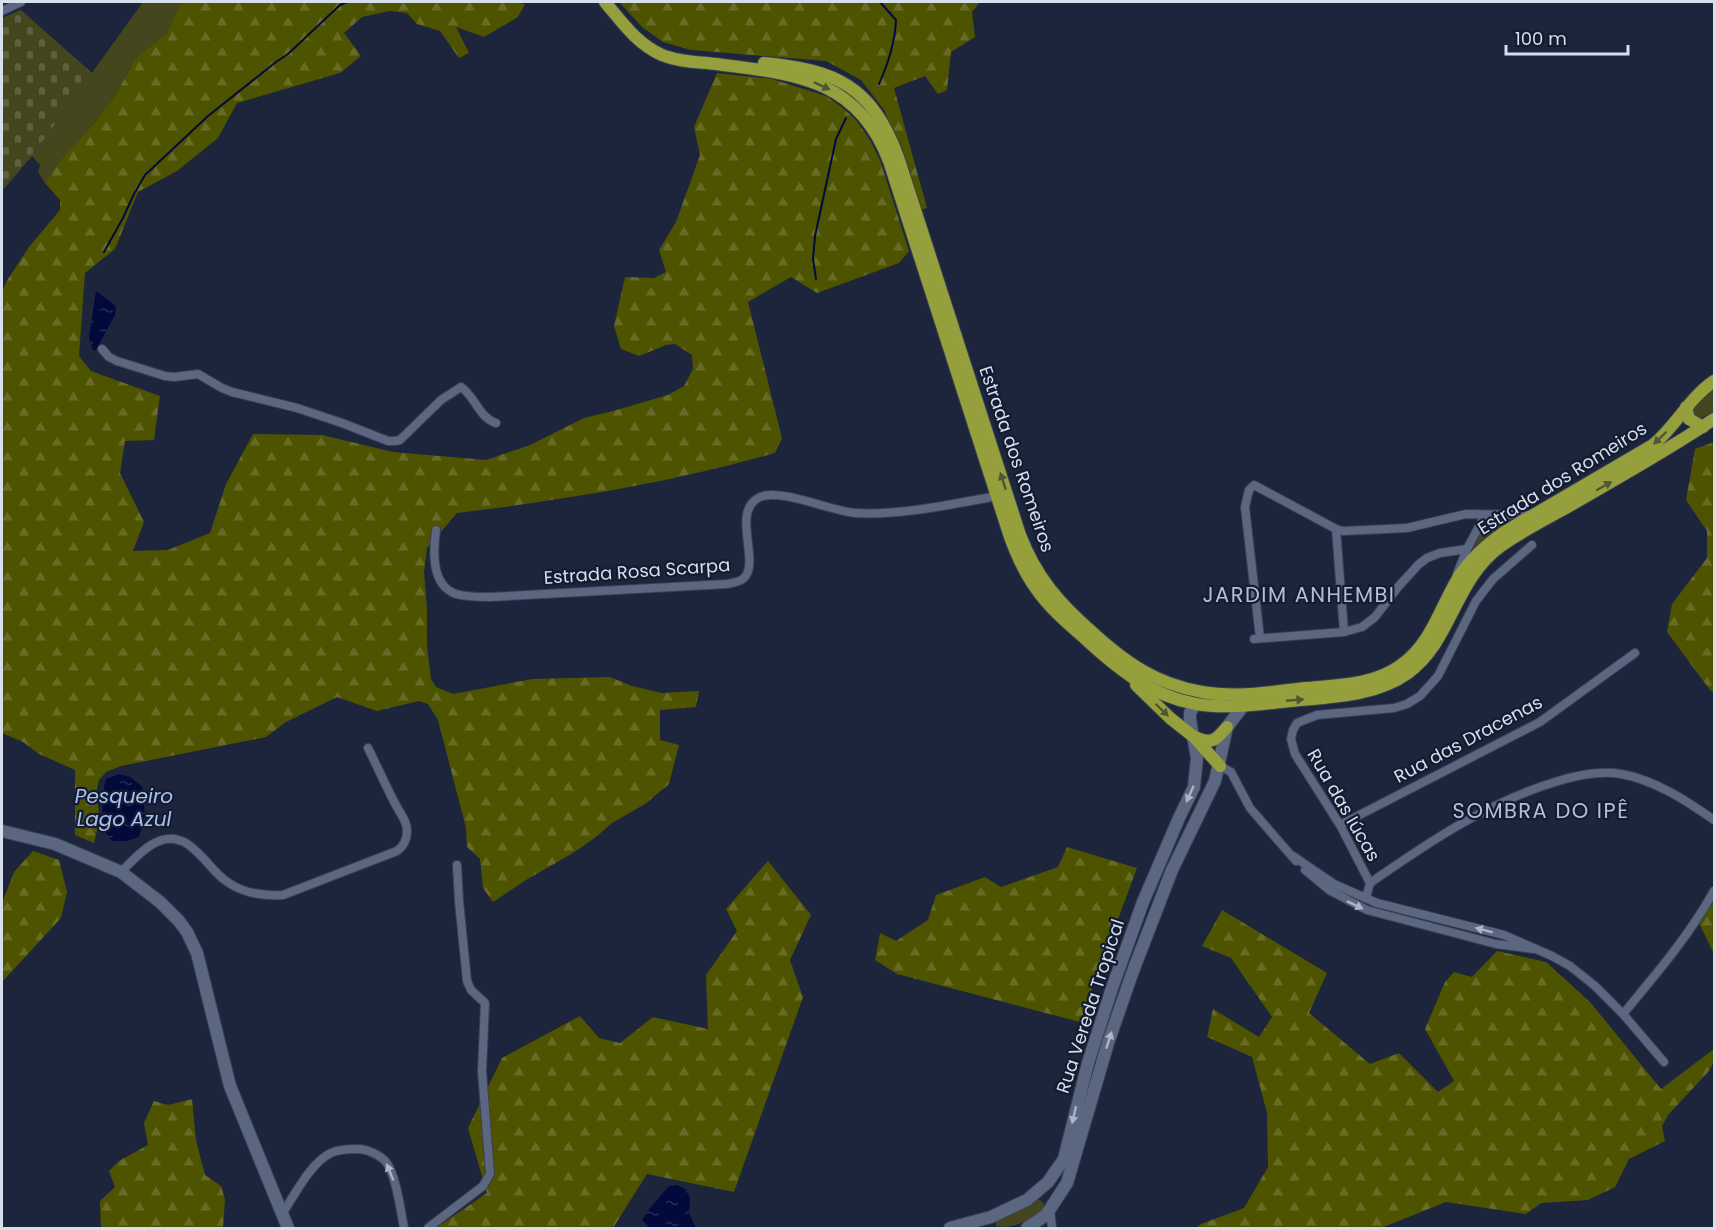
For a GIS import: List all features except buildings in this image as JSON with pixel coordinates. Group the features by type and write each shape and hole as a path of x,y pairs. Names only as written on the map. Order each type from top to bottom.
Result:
{"main road":[{"name":"Estrada dos Romeiros","path":"605,2 628,30 650,48 663,55 784,74 814,82 850,103 870,124 884,147 889,161 1014,548 1022,564 1045,600 1066,622 1120,669 1160,692 1195,704 1223,706 1241,700 1374,679 1392,671 1409,659 1423,644 1452,589 1466,567 1484,547 1533,515 1653,445 1700,392 1714,381"},
{"name":"Estrada dos Romeiros","path":"704,63 752,62 787,65 817,71 843,82 871,106 887,129 898,157 1020,535 1039,574 1053,594 1073,615 1112,650 1134,666 1158,679 1185,688 1241,700 1352,694 1398,680 1431,650 1467,583 1491,554 1714,419"},
{"path":"1686,407 1689,418 1703,427"},
{"path":"1120,669 1170,718 1194,737 1220,766"},
{"path":"1194,737 1212,741 1227,728"}],"street":[{"path":"2,10 21,2"},
{"path":"102,349 117,362 165,376 198,374 232,392 297,408 388,441 400,440 441,400 461,387 488,420 496,423"},
{"path":"1467,549 1440,553 1427,558 1414,568 1369,623 1355,630 1257,638 1245,507 1251,486 1259,486 1336,529 1351,531 1407,528 1457,515 1533,515"},
{"name":"Estrada Rosa Scarpa","path":"436,530 435,554 440,581 447,589 462,596 727,584 744,579 746,575 749,554 746,515 753,502 764,496 781,496 853,513 904,510 997,496"},
{"path":"1452,589 1467,549 1485,515"},
{"path":"1336,529 1344,632"},
{"name":"Rua das Iúcas","path":"1366,898 1370,883 1340,825 1295,754 1291,739 1293,730 1297,723 1317,715 1394,708 1407,704 1420,696 1438,676 1476,601 1494,579 1532,545"},
{"name":"Rua das Dracenas","path":"1340,825 1540,722 1635,653"},
{"path":"1227,728 1241,700"},
{"name":"Rua Vereda Tropical","path":"950,1228 990,1223 1040,1190 1064,1159 1088,1063 1120,966 1161,860 1194,787 1197,758 1190,714 1195,704"},
{"name":"Rua Vereda Tropical","path":"1027,1228 1040,1221 1050,1210 1071,1175 1108,1042 1147,934 1179,855 1215,781 1227,728"},
{"path":"121,872 150,845 166,839 176,839 190,846 226,882 236,888 264,896 283,895 397,851 406,839 407,829 368,748"},
{"path":"1220,766 1231,772 1250,808 1307,873 1329,891 1367,910 1397,913"},
{"path":"1370,883 1433,839 1505,800 1531,789 1592,773 1619,773 1631,776 1669,792 1714,820"},
{"path":"2,831 55,844 121,872 169,910 179,921 193,942 204,977 230,1086 288,1228"},
{"path":"1293,856 1334,884 1397,913 1496,944 1539,950 1552,956 1581,974 1595,986 1623,1014 1664,1062"},
{"path":"428,1228 483,1186 489,1174 482,1071 485,1003 471,990 467,981 457,865"},
{"path":"1623,1014 1683,939 1714,891"},
{"path":"282,1214 319,1162 331,1153 346,1149 362,1149 370,1151 386,1162 393,1177 404,1228"},
{"path":"1040,1190 1047,1198 1052,1228"},
{"path":"276,1201 296,1193"}],"green space":[{"path":"143,2 181,2 167,33 135,59 115,96 62,158 45,183 38,172 40,165 32,156"},
{"path":"181,2 515,2 525,4 518,17 484,37 456,27 469,53 459,58 440,31 417,24 407,13 390,11 362,17 344,33 361,56 340,73 237,103 218,138 177,171 138,192 115,249 85,273 79,356 91,371 160,396 154,440 125,441 120,473 144,522 133,551 168,550 210,533 226,484 253,434 322,435 393,452 486,460 530,445 584,418 668,395 684,386 693,369 692,355 675,344 666,345 639,356 621,349 614,326 625,277 654,278 666,272 659,250 676,222 700,155 694,127 717,73 772,79 826,96 856,120 880,160 909,251 899,263 817,293 791,277 748,302 782,438 775,453 657,482 457,513 427,548 424,572 427,646 431,679 436,687 453,694 532,679 610,677 632,686 662,693 699,691 696,707 660,710 660,740 679,745 669,784 645,804 612,823 573,853 493,902 483,888 480,859 467,847 466,828 438,720 428,704 419,701 377,711 337,697 286,722 266,737 121,766 106,772 99,780 96,794 100,818 94,843 75,835 75,770 39,754 23,742 2,733 2,293 6,282 29,247 60,210 60,200 45,183 62,158 115,96 135,59 167,33"},
{"path":"619,2 980,2 972,12 975,37 951,52 947,90 938,94 925,76 894,88 927,208 920,210 885,111 861,80 826,61 691,50 663,42 642,27"},
{"path":"21,10 92,73 32,156 2,191 2,18"},
{"path":"1714,388 1714,412 1701,418 1694,416 1693,409"},
{"path":"1714,442 1714,693 1667,632 1672,604 1707,558 1707,531 1686,500 1695,449"},
{"path":"1493,519 1507,519 1510,523 1463,562 1479,532"},
{"path":"1067,847 1137,868 1080,1022 897,974 875,960 880,933 896,941 928,920 936,895 985,877 1001,887 1058,867"},
{"path":"33,851 59,860 67,892 61,918 2,982 2,903 14,872"},
{"path":"768,861 811,915 790,960 803,997 734,1192 647,1174 613,1228 436,1228 487,1193 468,1128 502,1058 580,1016 599,1038 620,1043 653,1017 708,1029 706,975 737,931 726,909"},
{"path":"1714,895 1714,954 1699,923"},
{"path":"1222,910 1327,973 1309,1013 1370,1064 1399,1053 1438,1092 1454,1081 1425,1029 1445,982 1454,972 1472,977 1497,951 1546,962 1590,1002 1661,1089 1714,1049 1714,1062 1709,1071 1668,1115 1662,1126 1665,1141 1629,1159 1615,1187 1588,1200 1541,1203 1526,1214 1446,1202 1381,1228 1196,1228 1244,1208 1268,1167 1267,1113 1252,1057 1207,1037 1213,1009 1259,1037 1272,1017 1231,958 1202,946"},
{"path":"192,1099 196,1140 205,1175 221,1186 225,1199 223,1228 101,1228 100,1201 115,1187 109,1171 119,1161 148,1145 144,1123 154,1101 168,1105"},
{"path":"1038,1199 1043,1202 1045,1208 1034,1216 1016,1225 996,1226 996,1221"}],"water":[{"path":"96,291 116,306 115,315 96,350 93,351 89,337"},
{"name":"Pesqueiro Lago Azul","path":"119,774 130,777 142,786 145,815 139,837 127,841 113,841 107,835 103,823 106,779"},
{"path":"677,1185 687,1190 690,1198 689,1213 696,1228 650,1228 642,1220 669,1186"}],"waterway":[{"path":"104,252 145,175 208,116 288,54 340,5 347,2"},
{"path":"879,84 890,53 896,20 880,2"},
{"path":"816,279 813,259 815,236 836,139 846,118"}],"district":[{"name":"JARDIM ANHEMBI","path":"1299,594"},
{"name":"SOMBRA DO IPÊ","path":"1541,810"}]}
